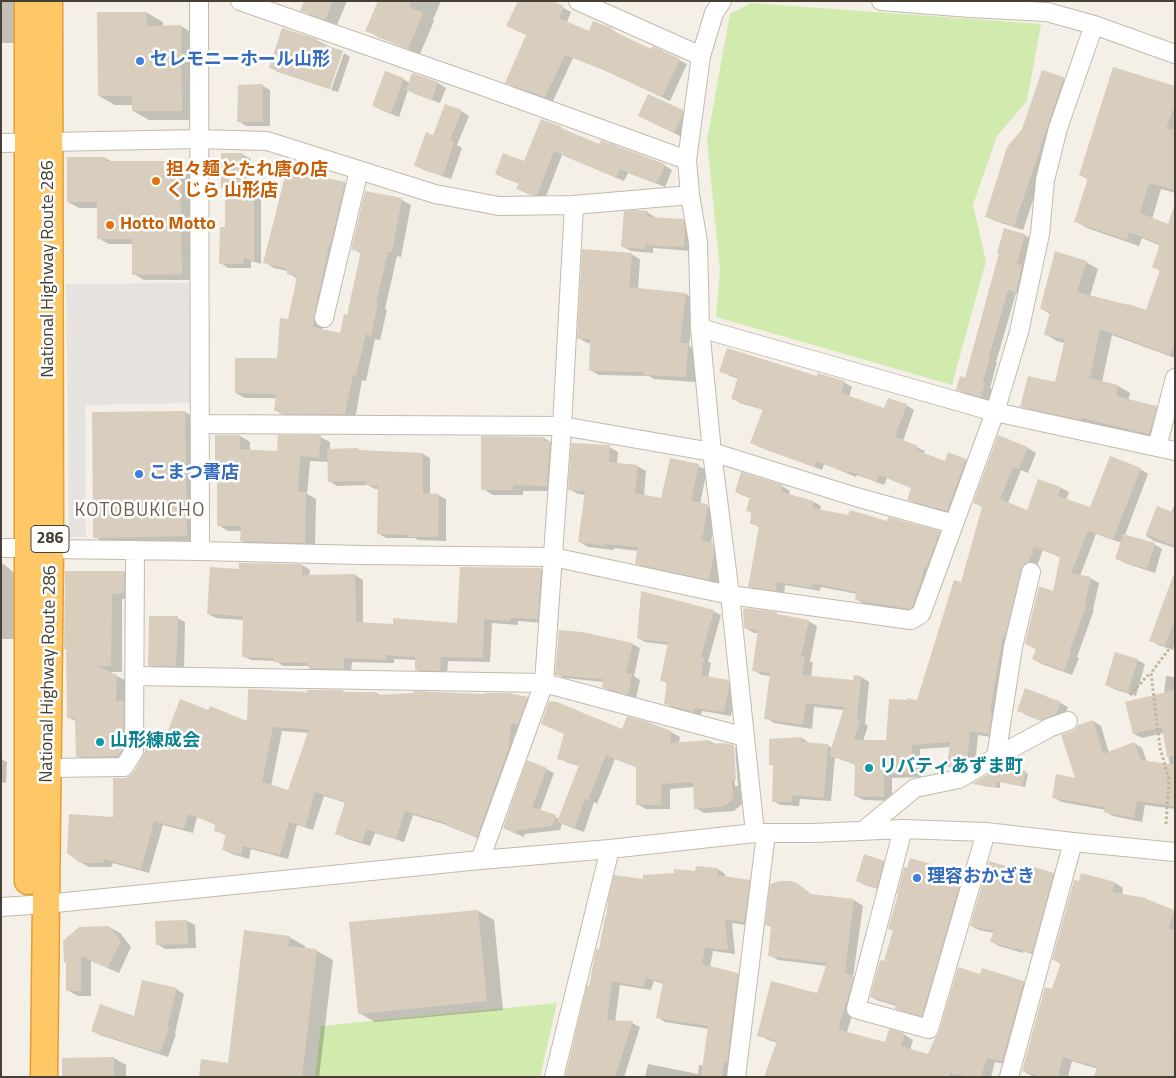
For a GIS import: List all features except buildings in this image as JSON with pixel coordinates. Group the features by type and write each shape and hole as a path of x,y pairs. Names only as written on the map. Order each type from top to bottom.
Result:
{"highway":[{"name":"National Highway Route 286","path":"28,1 39,143"},
{"name":"National Highway Route 286","path":"44,1077 37,904 39,143 49,1"},
{"name":"National Highway Route 286","path":"28,1077 37,904 47,768 39,549"}],"street":[{"path":"199,1 200,550"},
{"path":"240,1 687,160"},
{"path":"578,1 701,56"},
{"path":"722,1 714,14 701,56 687,160 690,195 698,242 700,328 712,452 745,738 761,833 736,1077"},
{"path":"881,1 1047,12 1094,25 1175,54"},
{"path":"1,548 553,557 730,595 911,620 921,614 995,412 1019,332 1040,234 1045,180 1058,128 1094,25"},
{"path":"1,143 199,139 267,141 435,194 499,206 574,205 690,195"},
{"path":"324,318 360,170"},
{"path":"480,860 544,683 562,426 574,205"},
{"path":"700,328 995,412 1175,451"},
{"path":"1157,447 1175,378"},
{"path":"200,424 562,426 712,452 856,497 954,524"},
{"path":"47,768 124,767 134,751 135,550"},
{"path":"996,757 1013,647 1031,572"},
{"path":"135,676 544,683 745,738"},
{"path":"863,831 915,788 959,779 1051,727 1068,721"},
{"path":"1,907 761,833 903,829 986,832 1175,852"},
{"path":"903,829 856,1009 929,1029 986,832"},
{"path":"1009,1077 1073,842"},
{"path":"554,1077 610,849"}],"path":[{"path":"1130,695 1151,673 1175,640"},
{"path":"1151,673 1160,748 1169,779 1166,824"}],"green space":[{"path":"751,3 1041,24 1027,101 997,136 973,205 986,261 952,385 716,317 720,270 707,140 730,14"},
{"path":"557,1003 540,1077 315,1077 321,1026"}],"shaded area":[{"path":"189,283 191,403 85,405 86,537 69,537 66,284"}],"place":[{"name":"セレモニーホール山形","path":"140,61"},
{"name":"担々麺とたれ唐の店 くじら 山形店","path":"156,181"},
{"name":"Hotto Motto","path":"110,225"},
{"name":"こまつ書店","path":"139,474"},
{"name":"山形練成会","path":"100,742"},
{"name":"リバティあずま町","path":"869,768"},
{"name":"理容おかざき","path":"917,878"}],"district":[{"name":"KOTOBUKICHO","path":"140,511"}]}
